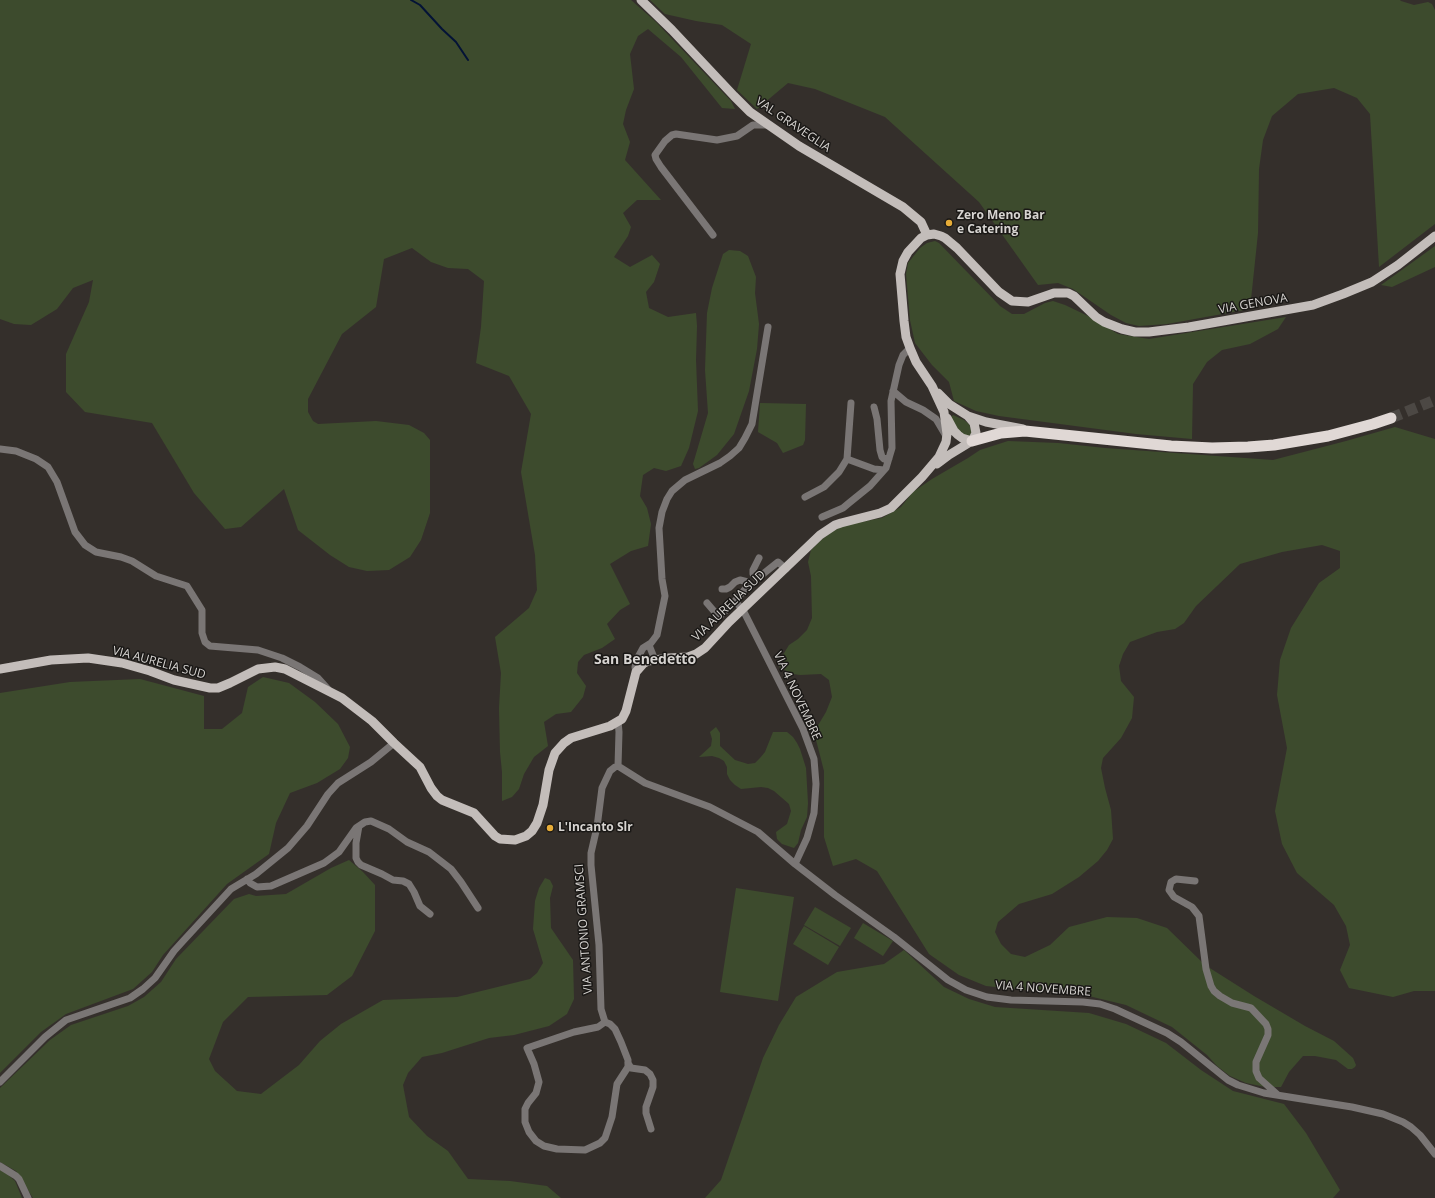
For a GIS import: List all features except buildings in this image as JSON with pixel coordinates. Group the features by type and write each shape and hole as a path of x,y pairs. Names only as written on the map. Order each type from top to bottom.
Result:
{"highway":[{"path":"972,441 1001,433 1040,432 1171,446 1212,448 1248,447 1280,444 1328,436 1391,418"}],"main road":[{"name":"VAL GRAVEGLIA","path":"641,0 672,30 750,112 799,146 903,207 921,222 927,235"},
{"name":"VIA GENOVA","path":"927,235 940,236 951,243 999,292 1012,301 1028,302 1054,293 1068,293 1074,296 1096,317 1122,329 1135,332 1189,328 1313,305 1372,282 1398,265 1435,236"},
{"name":"VIA AURELIA SUD","path":"636,672 643,664 648,662 688,657 705,648 729,622 786,569 812,542 828,529 845,521 875,515 891,508 922,477 939,457 947,437 944,412 932,386 916,362 906,337 900,274 901,267 908,252 927,235"},
{"path":"932,386 949,404 968,416 986,422 1040,432"},
{"path":"944,412 958,436 972,441"},
{"path":"922,477 949,455 972,441 976,434 974,423 968,416"},
{"name":"VIA AURELIA SUD","path":"0,669 52,660 88,658 122,663 174,680 210,688 218,688 258,669 275,667 292,672 329,691 355,707 372,721 420,767 437,796 442,800 474,813 495,836 500,839 515,840 526,836 532,831 537,823 543,805 549,770 555,753 559,748 571,738 610,726 618,722"},
{"path":"618,722 622,719 626,711 636,672"}],"street":[{"path":"713,235 661,167 656,159 656,155 665,141 672,135 676,134 717,140 737,136 753,125 768,125"},
{"path":"636,672 637,659 644,648 649,645 657,635 665,596 662,580 660,528 665,505 672,491 678,485 720,463 739,448 745,438 752,424 768,327"},
{"path":"822,517 842,508 849,503 870,486 884,470 892,448 891,401 893,391 899,365 903,355 910,348"},
{"path":"893,391 906,402 923,410 936,420 947,437"},
{"path":"805,497 824,487 839,472 847,459 851,403"},
{"path":"874,408 882,457 884,459 889,458"},
{"path":"0,449 16,451 48,467 57,482 74,532 85,545 96,552 121,557 132,561 156,576 187,586 202,610 202,633 205,642 210,646 258,650 282,658 318,678 329,691"},
{"path":"847,459 874,469 884,470"},
{"path":"758,558 753,570 753,574 756,578 778,562 786,569"},
{"path":"707,604 719,617 746,588 748,582 740,580 726,589 722,589"},
{"name":"VIA 4 NOVEMBRE","path":"735,601 743,610 803,729 814,758 816,784 814,812 807,838 795,864"},
{"path":"649,645 655,660"},
{"path":"618,722 618,766"},
{"path":"0,1082 45,1037 66,1020 130,998 143,990 155,978 179,945 231,889 256,874 288,848 307,826 328,794 338,783 371,762 394,743"},
{"name":"VIA 4 NOVEMBRE","path":"618,766 645,783 710,807 758,832 795,864 835,895 894,937 948,980 962,988 987,997 1011,1000 1084,1002 1100,1004 1115,1009 1167,1033 1181,1042 1228,1080 1238,1085 1264,1094 1352,1106 1393,1117 1416,1131 1435,1154"},
{"name":"VIA ANTONIO GRAMSCI","path":"605,1022 600,1001 599,945 591,853 597,827 602,788 610,771 618,766"},
{"path":"247,879 250,883 257,887 271,886 324,863 339,852 360,825 371,821 381,825 407,842 428,852 451,869 478,908"},
{"path":"360,825 356,842 356,858 360,865 393,880 403,881 409,884 420,906 430,914"},
{"path":"1195,881 1176,879 1171,882 1169,890 1174,897 1192,907 1199,916 1206,969 1214,991 1232,1003 1251,1008 1266,1024 1268,1035 1256,1062 1256,1071 1259,1078 1278,1095"},
{"path":"605,1022 610,1024 615,1029 627,1055 628,1063 626,1070 617,1084 612,1117 604,1138 600,1143 585,1150 557,1149 544,1146 536,1141 529,1132 525,1122 524,1113 528,1103 536,1093 539,1082 534,1064 527,1048 574,1032 598,1027 605,1022"},
{"path":"628,1063 631,1068 645,1070 650,1074 653,1080 653,1087 648,1100 646,1113 651,1129"},
{"path":"0,1166 16,1176 28,1198"}],"green space":[{"path":"0,0 631,0 656,22 731,101 735,109 722,108 681,57 648,29 638,36 630,54 634,89 626,110 623,124 630,142 625,160 661,200 637,200 623,213 631,227 628,236 614,257 630,267 652,255 660,264 654,282 646,292 649,308 668,317 696,313 698,411 689,448 681,466 666,471 654,468 643,475 640,496 647,508 651,524 648,546 631,551 610,564 630,604 620,610 607,624 615,639 602,648 584,655 578,662 577,673 586,686 583,697 571,712 556,714 544,722 548,746 534,757 524,774 519,789 512,797 502,801 499,708 501,673 495,637 529,608 537,590 535,555 521,472 531,414 509,376 476,363 481,327 484,281 468,269 448,268 431,262 412,248 384,259 376,307 342,334 308,399 308,412 313,421 318,424 376,421 409,425 424,433 430,440 430,513 421,540 410,557 389,570 367,571 349,567 330,555 298,530 284,489 241,527 225,529 194,493 152,423 85,412 66,392 66,354 89,302 93,280 73,288 57,309 31,325 14,324 0,319"},
{"path":"650,0 1400,0 1414,5 1428,2 1432,4 1435,10 1435,224 1379,267 1370,114 1357,98 1334,88 1298,94 1272,116 1263,140 1259,169 1258,233 1250,309 1167,324 1139,326 1126,323 1111,315 1073,289 1058,283 1038,285 979,202 885,117 815,89 788,83 757,109 737,90 751,44 722,25 665,14"},
{"path":"935,241 939,243 1000,306 1012,314 1024,314 1045,303 1053,301 1090,317 1118,334 1149,339 1286,317 1278,329 1250,344 1222,350 1207,362 1193,384 1192,439 1136,434 999,416 976,411 954,401 949,382 932,365 915,343 910,320 906,274 908,263 920,248 927,243"},
{"path":"1435,246 1435,267 1392,287 1381,285"},
{"path":"729,250 740,251 748,256 756,277 755,293 759,324 757,349 749,391 734,434 717,455 699,468 695,469 693,464 708,413 705,370 707,313 712,288 723,254"},
{"path":"760,403 806,404 805,440 803,445 783,453 777,443 758,432"},
{"path":"953,415 969,424 972,432 969,437 959,432 951,417"},
{"path":"1395,427 1435,439 1435,991 1414,991 1393,997 1349,988 1340,970 1350,945 1346,926 1334,905 1297,873 1282,844 1275,811 1287,748 1277,695 1280,660 1291,628 1319,583 1340,568 1340,551 1322,545 1282,552 1240,564 1196,606 1184,623 1175,629 1157,632 1130,642 1123,654 1119,666 1121,681 1134,697 1132,718 1121,738 1103,758 1101,768 1111,810 1113,839 1107,850 1098,861 1079,877 1052,894 1019,904 998,922 995,932 1001,944 1011,954 1025,957 1050,945 1069,927 1107,917 1137,918 1167,928 1205,965 1254,996 1334,1041 1353,1058 1356,1065 1355,1067 1348,1069 1336,1060 1315,1056 1303,1056 1289,1072 1281,1087 1265,1087 1246,1083 1230,1076 1172,1027 1126,1005 1068,991 1025,990 986,986 959,975 929,954 877,871 856,859 833,866 824,837 824,771 814,732 826,712 832,697 829,680 821,674 793,674 780,668 778,663 789,645 807,630 812,618 811,576 808,562 811,550 821,540 833,531 845,525 882,518 901,507 913,492 932,479 980,450 1008,441 1058,443 1105,448 1273,460"},
{"path":"263,677 289,683 315,702 338,724 350,747 348,758 340,769 317,783 290,793 276,823 269,854 227,884 163,955 152,972 133,989 66,1014 41,1032 0,1073 0,693 70,682 140,679 204,696 204,729 222,729 242,713 248,687"},
{"path":"716,727 720,733 720,746 735,760 748,764 755,763 765,752 773,732 787,732 797,743 806,768 808,803 807,817 801,830 798,843 794,848 782,844 777,839 776,832 787,824 791,811 789,804 774,791 768,788 761,787 741,789 730,780 724,761 712,756 699,757 711,746 712,739 710,732"},
{"path":"349,860 375,885 375,931 352,976 327,995 248,997 223,1022 209,1059 215,1071 237,1091 261,1094 299,1065 320,1041 341,1024 383,1000 457,997 530,979 537,973 543,963 533,929 535,901 539,888 545,878 550,880 553,886 550,898 551,928 573,960 574,999 567,1014 549,1026 514,1035 489,1038 442,1053 422,1057 408,1073 403,1085 409,1117 427,1136 448,1151 468,1179 510,1181 547,1186 561,1198 33,1198 16,1171 0,1162 0,1088 50,1040 71,1025 128,1006 144,997 161,982 176,959 234,899 249,894 256,896 286,894 331,868"},
{"path":"736,888 794,897 778,1001 720,992"},
{"path":"815,907 851,928 840,946 804,925"},
{"path":"863,923 893,941 883,956 854,938"},
{"path":"804,926 839,947 828,965 793,944"},
{"path":"904,950 944,987 969,999 995,1007 1089,1013 1126,1024 1166,1043 1201,1070 1233,1091 1284,1104 1306,1133 1340,1190 1333,1198 705,1198 721,1180 763,1058 779,1025 796,997 837,972 884,964"},
{"path":"0,1170 15,1181 22,1198 0,1198"}],"waterway":[{"path":"411,0 420,5 456,42 468,60"}],"tunnel":[{"path":"1391,418 1435,400"}],"place":[{"name":"Zero Meno Bar e Catering","path":"949,223"},
{"name":"L'Incanto Slr","path":"550,828"}],"district":[{"name":"San Benedetto","path":"645,660"}]}
